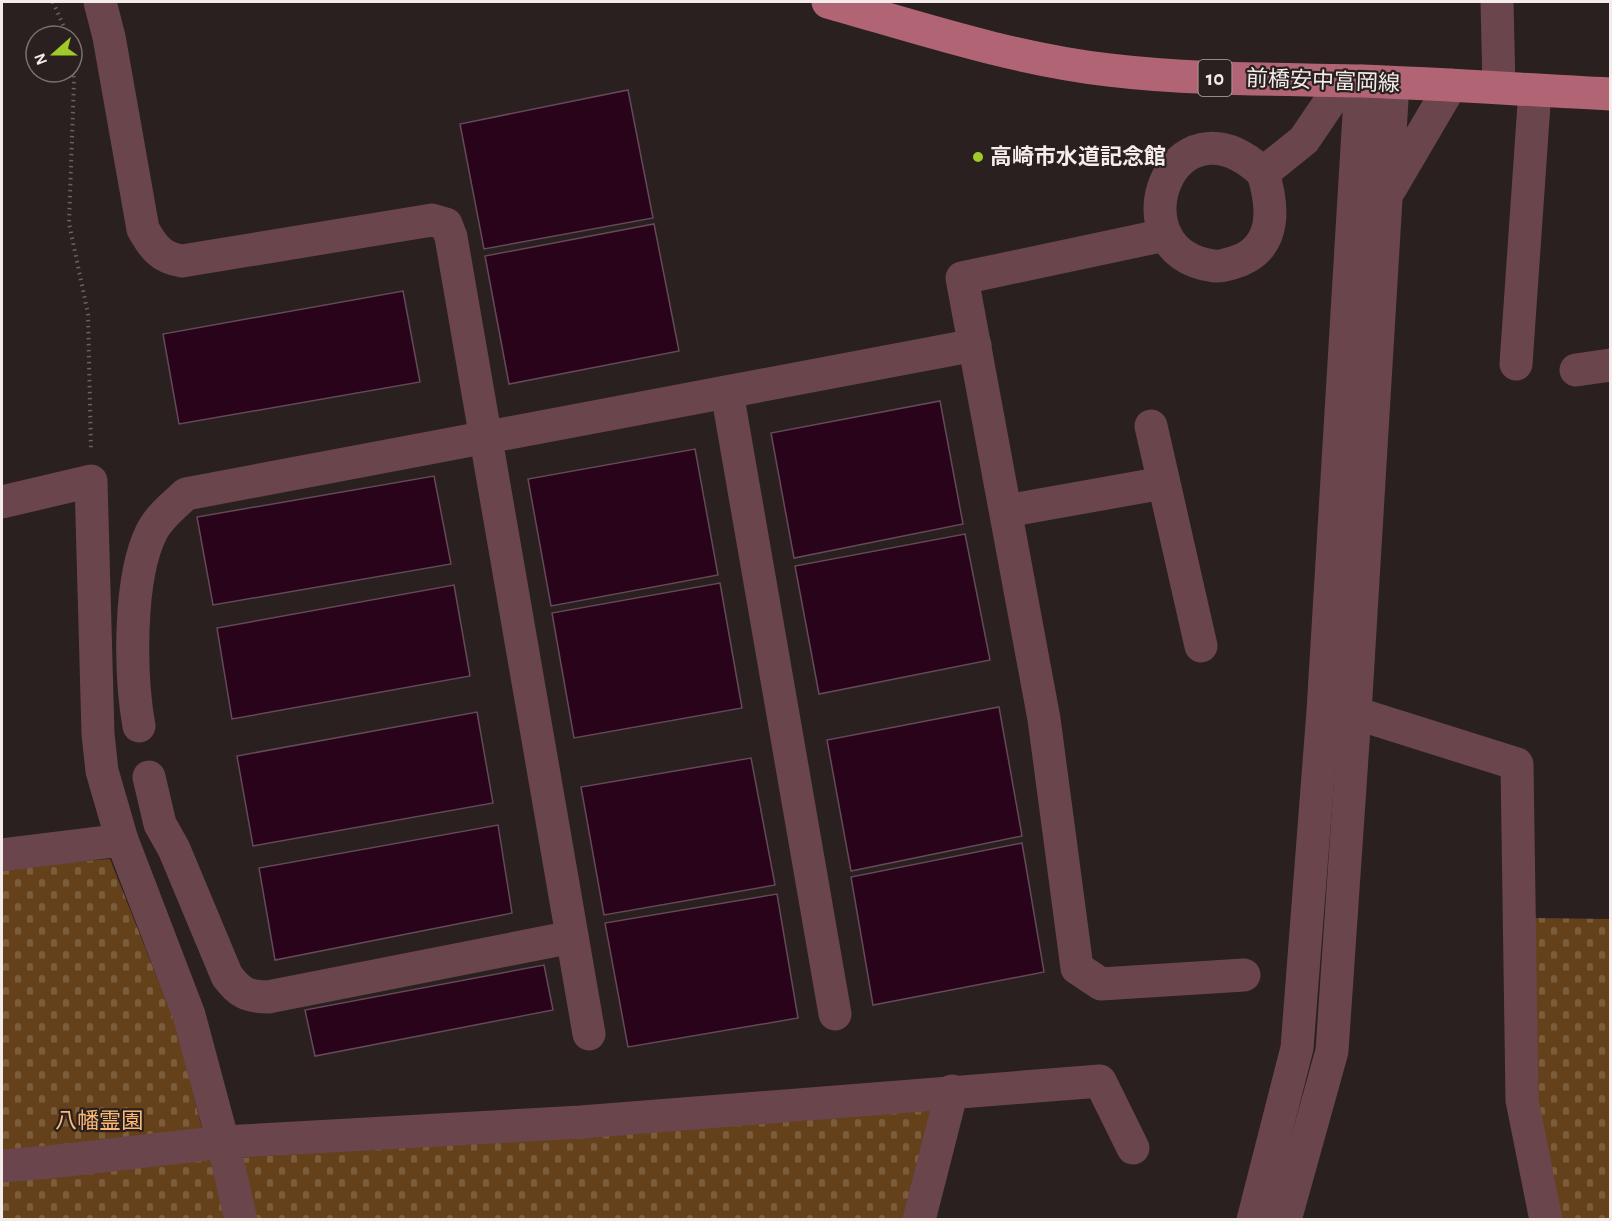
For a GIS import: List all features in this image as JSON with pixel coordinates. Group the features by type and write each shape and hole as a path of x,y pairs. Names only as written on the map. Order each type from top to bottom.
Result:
{"main road":[{"name":"前橋安中富岡線","path":"828,2 980,45 1040,59 1097,68 1193,78 1451,85 1611,94"}],"street":[{"path":"100,2 143,229 159,253 170,259 182,261 432,220 446,224 451,237 487,437 589,1034"},
{"path":"1497,2 1499,87"},
{"path":"1263,172 1304,140 1366,82"},
{"path":"1285,1220 1332,1052 1386,196 1366,82"},
{"path":"1253,1220 1297,1048 1323,711 1366,82"},
{"path":"1386,196 1451,85"},
{"path":"1516,364 1535,90"},
{"path":"1219,147 1237,153 1263,172 1269,192 1269,230 1261,246 1248,257 1234,263 1215,266 1191,260 1174,247 1165,235 1160,217 1161,191 1170,170 1185,157 1201,150 1219,147"},
{"path":"1165,235 962,278 1044,719 1077,968 1101,984 1244,975"},
{"path":"139,726 133,697 135,604 141,560 152,530 170,508 186,494 975,345"},
{"path":"1576,369 1611,365"},
{"path":"727,392 835,1014"},
{"path":"1151,426 1201,646"},
{"path":"2,502 91,481 98,734 102,771 122,840 189,1015 241,1220"},
{"path":"1006,511 1163,483"},
{"path":"1323,711 1355,713 1517,764 1522,1100 1546,1220"},
{"path":"149,777 160,824 174,849 227,976 237,989 254,997 268,997 573,937"},
{"path":"2,855 122,840"},
{"path":"2,1166 223,1142 581,1122 1100,1081 1133,1148"},
{"path":"919,1220 952,1091"}],"path":[{"path":"53,2 63,24"},
{"path":"74,84 69,223 88,314 91,481"}],"green space":[{"name":"八幡霊園","path":"110,859 175,1023 210,1160 938,1107 907,1219 2,1220 2,867"},
{"path":"1532,918 1610,919 1610,1219 1555,1219 1534,1102"}],"shaded area":[{"path":"628,90 653,218 484,249 460,124"},
{"path":"654,224 679,351 509,384 485,256"},
{"path":"403,291 420,382 179,424 163,334"},
{"path":"940,401 963,524 794,558 771,433"},
{"path":"695,449 718,575 551,606 528,479"},
{"path":"434,476 451,564 213,605 197,517"},
{"path":"965,534 990,660 819,694 795,566"},
{"path":"720,583 742,708 574,738 552,613"},
{"path":"454,585 470,676 232,719 217,628"},
{"path":"999,707 1022,836 851,871 827,740"},
{"path":"477,712 493,803 253,846 237,756"},
{"path":"751,758 775,885 604,915 581,787"},
{"path":"498,825 512,913 275,960 259,868"},
{"path":"1022,843 1044,972 873,1005 851,877"},
{"path":"777,894 798,1018 628,1047 605,923"},
{"path":"544,965 553,1010 315,1056 305,1010"}],"place":[{"name":"高崎市水道記念館","path":"978,157"}]}
